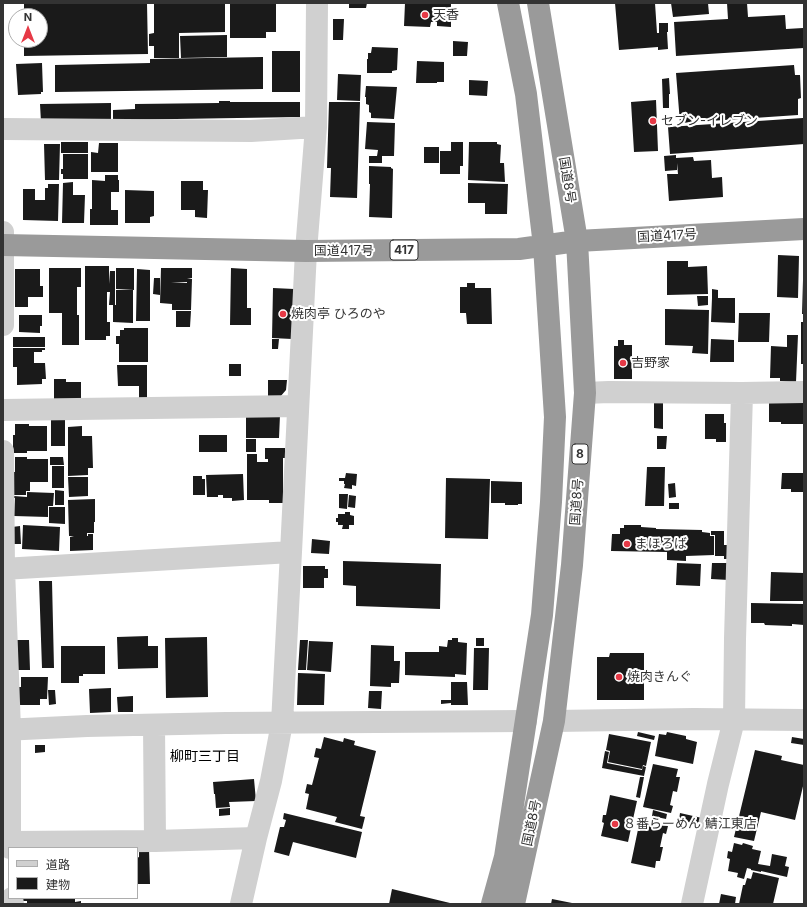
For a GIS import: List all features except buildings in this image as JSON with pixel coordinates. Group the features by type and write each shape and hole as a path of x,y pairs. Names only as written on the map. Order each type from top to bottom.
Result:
{"highway":[{"name":"国道8号","path":"492,904 505,857 542,615 551,502 554,417 544,246 526,94 508,3"},
{"name":"国道8号","path":"514,904 554,721 572,565 585,393 577,241 538,3"},
{"name":"国道417号","path":"3,245 306,251 519,249 577,241 804,229"}],"street":[{"path":"241,904 271,781 282,723 306,251 316,127 317,3"},
{"path":"3,129 251,131 316,127"},
{"path":"3,232 3,325"},
{"path":"585,393 804,392"},
{"path":"692,904 718,784 734,720 742,393"},
{"path":"3,410 298,406"},
{"path":"3,451 6,730 10,845 256,838"},
{"path":"4,569 291,552"},
{"path":"554,721 694,719 804,720"},
{"path":"6,730 154,724 526,721"},
{"path":"154,724 155,841"}],"place":[{"name":"天香","path":"425,15"},
{"name":"セブン-イレブン","path":"653,121"},
{"name":"焼肉亭 ひろのや","path":"283,314"},
{"name":"吉野家","path":"623,363"},
{"name":"まほろば","path":"627,544"},
{"name":"焼肉きんぐ","path":"619,677"},
{"name":"８番らーめん 鯖江東店","path":"615,824"}],"district":[{"name":"柳町三丁目","path":"205,757"}]}
